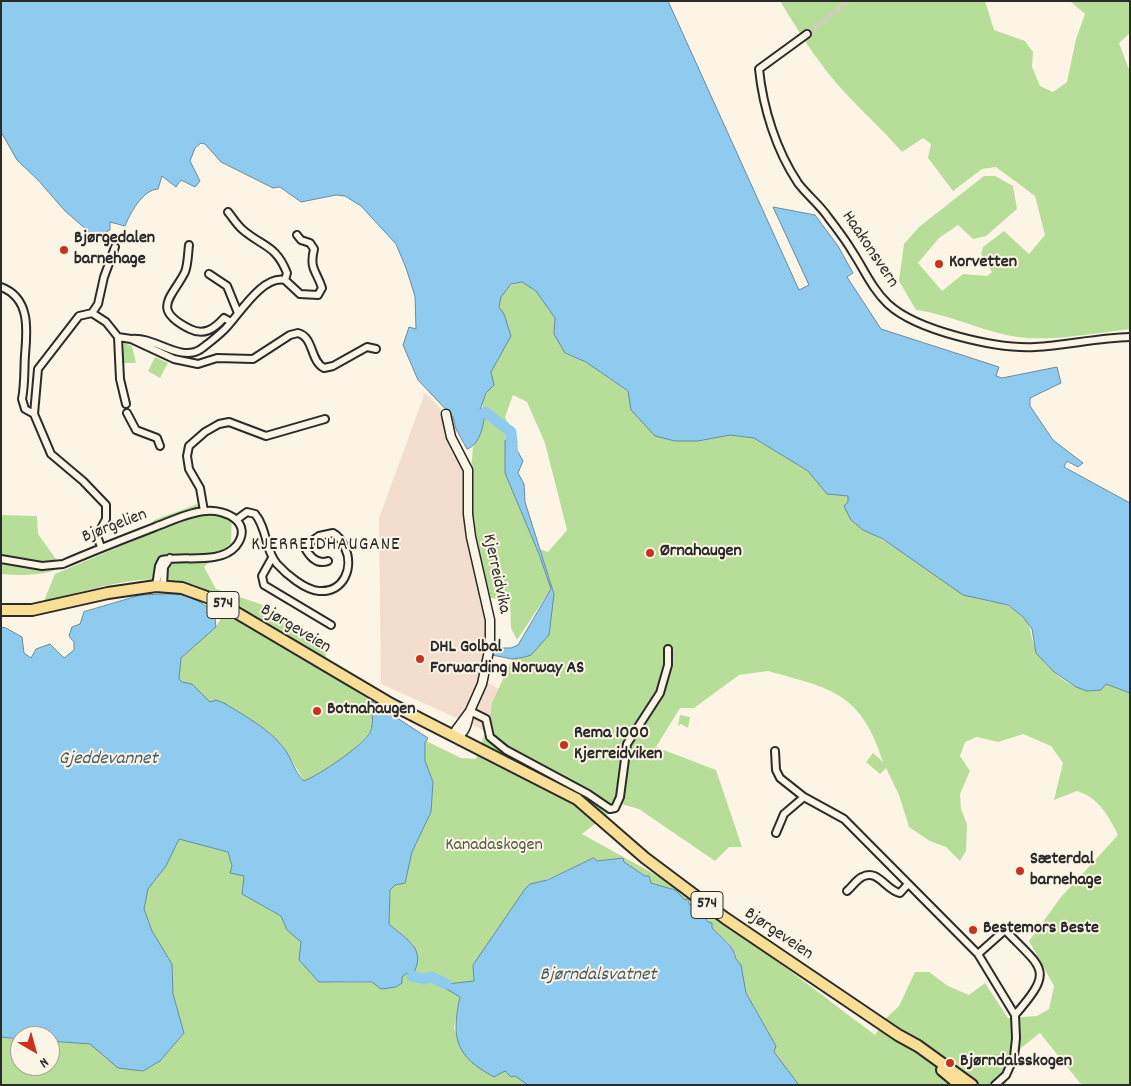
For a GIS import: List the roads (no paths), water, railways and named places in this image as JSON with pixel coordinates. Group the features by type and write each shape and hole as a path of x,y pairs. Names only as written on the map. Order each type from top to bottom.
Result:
{"main road":[{"name":"Bjørgeveien","path":"1,610 32,610 108,593 160,586 182,588 215,600 378,696 459,734 521,770 577,799 644,858 725,918 898,1035 960,1085"},
{"name":"Bjørgeveien","path":"1,605 49,606"},
{"name":"Bjørgeveien","path":"898,1035 918,1046 972,1085"}],"street":[{"name":"Haakonsvern","path":"807,34 759,68 769,116 785,159 799,184 821,207 851,249 875,290 888,304 907,319 934,330 996,344 1035,347 1130,338"},
{"path":"228,212 242,229 266,243 275,252 288,273 285,280"},
{"path":"118,337 152,340 168,349 188,352 199,350 231,322 265,286 280,279 285,280 300,294 309,296 322,292 321,284 313,270 311,260 314,249 310,243 302,240 297,235"},
{"path":"190,245 185,271 168,297 167,309 171,316 192,330 202,333 210,330 224,318 231,322"},
{"path":"101,548 97,536 106,519 106,505 84,481 51,454 34,414 38,369 72,322 79,316 92,313 98,304 104,277 115,247"},
{"path":"209,274 227,286 238,314"},
{"path":"1,287 13,294 26,321 28,334 22,399 25,409 34,414"},
{"path":"92,313 106,322 118,337 120,379 126,404"},
{"path":"131,339 174,359 198,364 217,358 253,359 290,335 298,333 306,337 317,363 324,368 333,366 367,347 376,350"},
{"path":"127,413 136,430 157,438 160,446"},
{"name":"Kjerreidvika","path":"446,414 451,437 468,470 468,514 471,538 490,620 490,646 482,684 459,734"},
{"path":"204,511 200,488 189,469 187,456 189,446 205,432 219,424 229,422 266,436 325,419"},
{"name":"Bjørgelien","path":"1,559 42,566 63,564 101,548 204,511 227,512 236,520"},
{"path":"160,586 158,566 162,560 170,558 212,557 230,550 240,537 240,526 236,520 247,512 255,514 260,522 272,558 296,579 320,591 336,587 344,580 349,569 346,551 338,536 333,533 319,536 306,545 305,548 313,559 323,562 328,560"},
{"path":"272,558 262,576 264,585 331,626"},
{"path":"470,712 486,719 490,736 506,750 588,794 610,810 615,808 620,797 627,744 660,693 668,665 668,649"},
{"path":"775,752 776,770 780,778 804,797 844,819 978,954 1015,1015 1016,1038 1014,1057 1001,1083 995,1085"},
{"path":"776,833 784,814 804,797"},
{"path":"847,891 860,878 866,875 879,878 896,892 900,893 908,884"},
{"path":"978,954 1005,930 1040,970 1041,978 1036,990 1015,1015"}],"water":[{"path":"1,1 668,1 799,290 809,285 773,207 815,215 838,246 853,273 847,277 881,329 999,367 996,376 1002,378 1057,367 1061,383 1030,398 1030,406 1053,440 1083,463 1078,467 1067,461 1064,467 1130,503 1130,693 1106,684 1101,690 1087,691 1076,687 1054,672 1036,653 1032,629 1023,617 1008,605 963,595 883,539 863,530 851,520 844,506 848,502 848,496 827,494 808,471 754,438 730,435 698,441 675,441 655,436 631,410 628,391 586,362 565,353 554,334 555,318 536,291 522,282 511,284 501,297 499,307 504,314 511,336 491,372 494,385 486,393 480,410 485,412 484,422 478,439 467,449 456,429 453,417 418,380 403,345 409,327 416,329 415,296 396,244 361,206 345,196 336,195 301,202 280,187 273,188 221,162 205,144 201,143 195,148 190,161 200,181 195,187 181,180 176,187 162,176 158,189 152,190 142,198 133,209 125,226 110,222 110,230 106,232 104,237 95,237 65,211 38,180 17,160 1,132"},
{"path":"505,441 512,441 523,461 518,473 524,484 525,502 554,594 549,635 531,655 512,659 492,655 493,648 511,648 518,645 551,589 539,554 505,473"},
{"name":"Gjeddevannet","path":"167,594 187,596 214,609 216,627 181,658 179,679 182,682 192,684 210,702 216,700 224,703 270,734 286,751 304,781 340,760 366,738 372,724 371,701 428,738 425,743 425,761 433,782 431,812 412,852 405,883 395,885 390,890 389,924 413,946 418,959 412,976 407,973 402,977 402,983 396,987 381,989 372,982 319,982 299,960 301,942 287,930 281,916 242,894 244,876 230,873 232,866 228,852 179,839 166,866 148,889 144,909 152,931 172,964 173,994 184,1033 160,1061 143,1071 118,1068 90,1044 60,1042 60,1026 10,1026 10,1038 1,1037 1,627 22,637 24,653 31,658 36,649 50,644 64,658 74,650 74,642 69,636 72,627 80,624 84,612 141,595"},
{"name":"Bjørndalsvatnet","path":"594,858 597,861 623,858 624,862 645,876 649,876 651,883 675,890 685,900 689,898 689,904 701,912 708,922 712,923 712,928 730,946 741,965 746,993 776,1046 774,1052 799,1085 528,1085 515,1076 511,1077 505,1071 494,1077 471,1061 459,1044 457,1035 457,1011 460,997 445,988 446,984 474,981 473,965 530,884 547,880"}],"waterway":[{"path":"485,412 511,432 513,456"},
{"path":"412,976 424,979 431,977 446,984"}],"tunnel":[{"path":"807,34 848,1"}],"place":[{"name":"Bjørgedalen barnehage","path":"64,250"},
{"name":"Korvetten","path":"939,264"},
{"name":"Ørnahaugen","path":"650,553"},
{"name":"DHL Golbal Forwarding Norway AS","path":"420,659"},
{"name":"Botnahaugen","path":"317,711"},
{"name":"Rema 1000 Kjerreidviken","path":"564,745"},
{"name":"Sæterdal barnehage","path":"1020,871"},
{"name":"Bestemors Beste","path":"973,930"},
{"name":"Bjørndalsskogen","path":"950,1063"}],"district":[{"name":"KJERREIDHAUGANE","path":"326,546"}],"park label":[{"name":"Kanadaskogen","path":"494,847"}]}
